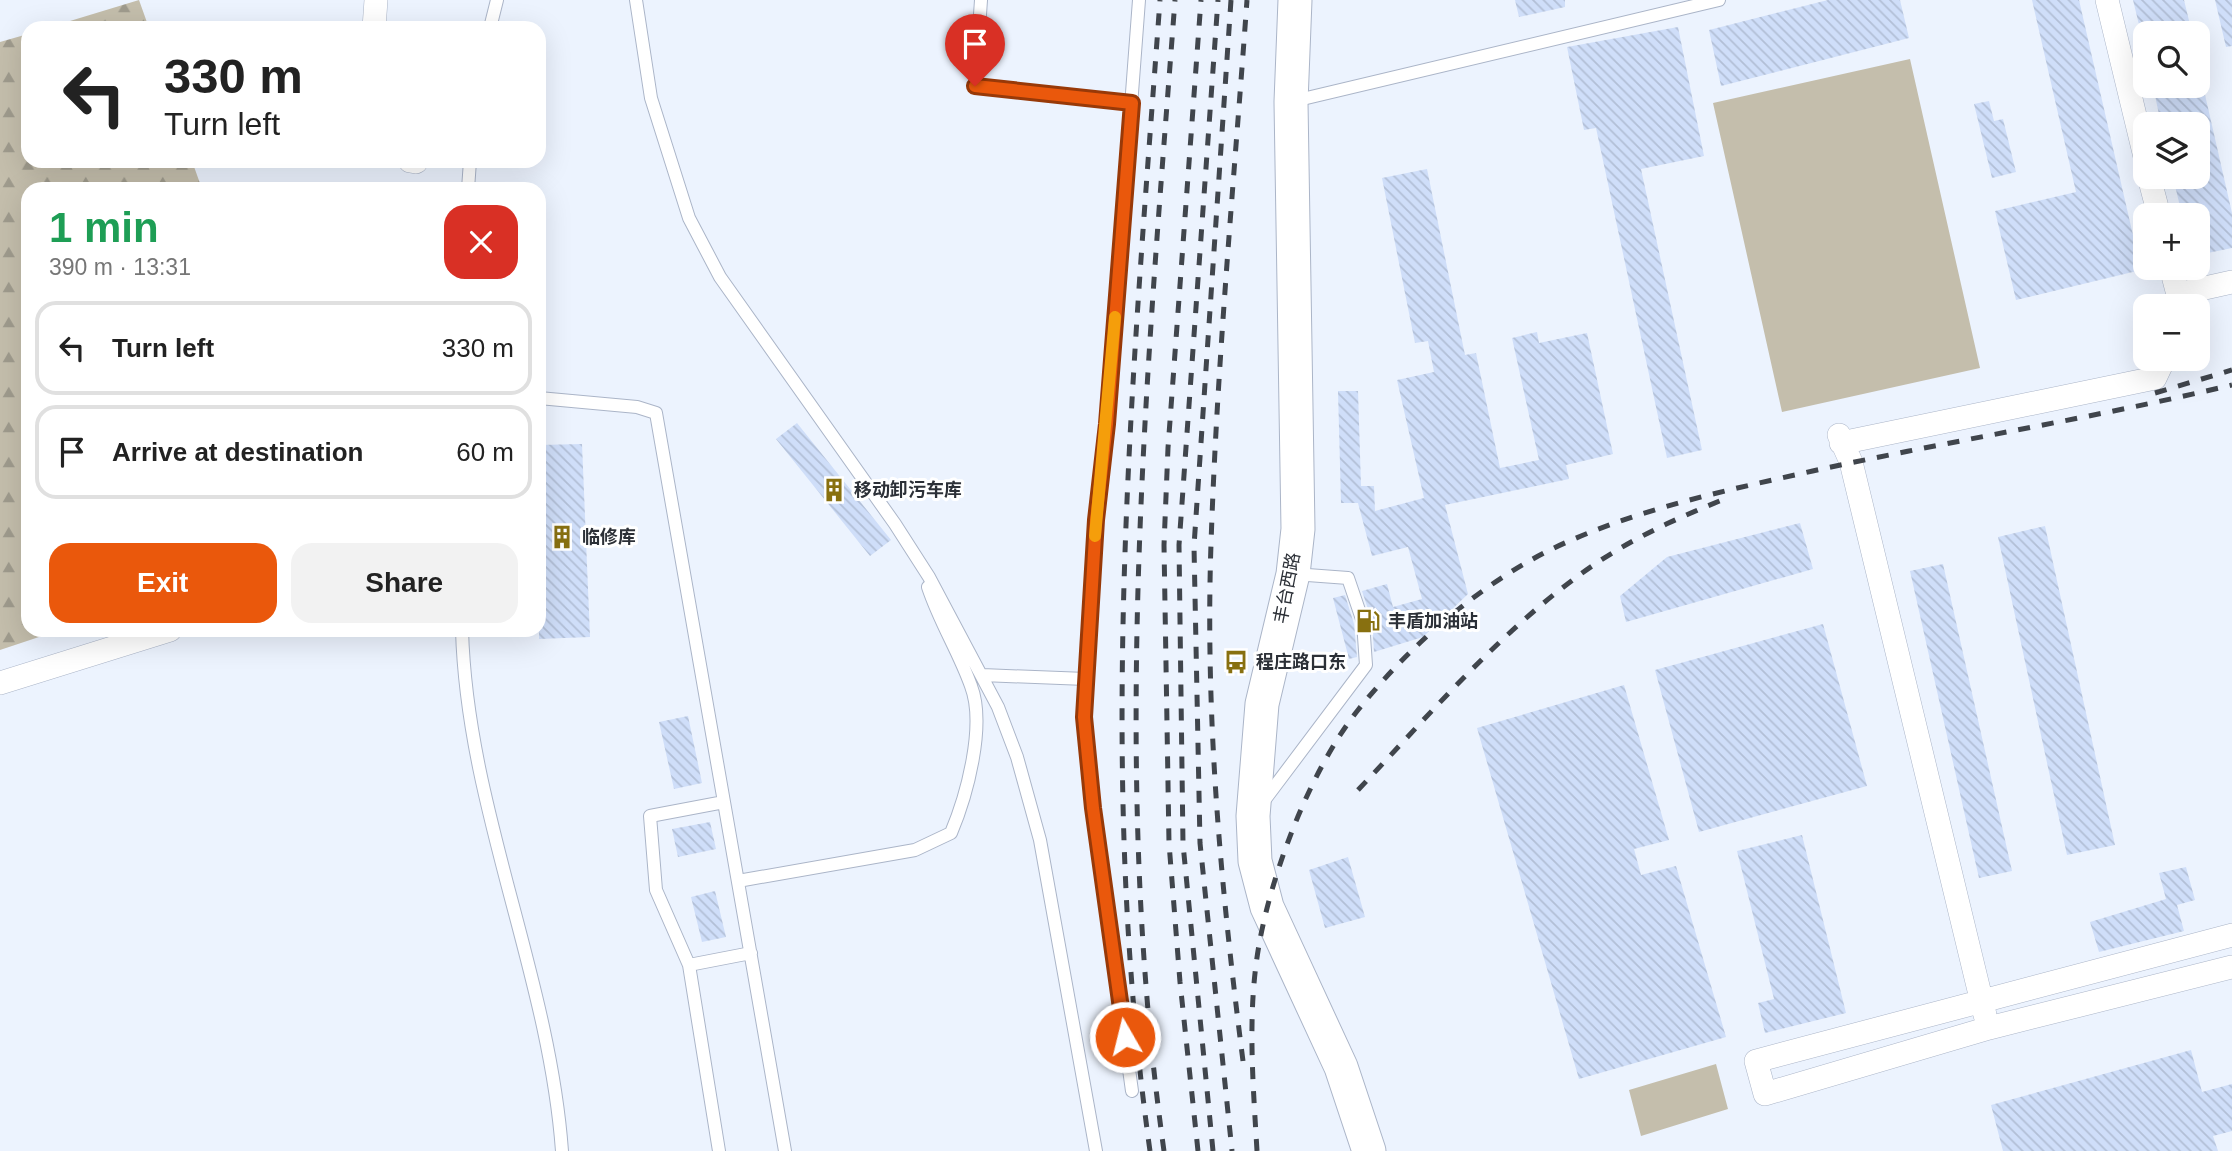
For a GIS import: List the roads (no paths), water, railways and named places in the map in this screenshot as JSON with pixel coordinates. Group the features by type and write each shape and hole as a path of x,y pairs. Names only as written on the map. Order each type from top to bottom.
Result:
{"main road":[{"name":"丰台西路","path":"1296,0 1291,102 1299,478 1293,573 1262,704 1253,816 1255,861 1267,907 1340,1067 1369,1151"}],"street":[{"path":"374,21 376,0"},
{"path":"2107,0 2134,112"},
{"path":"2197,294 2232,282"},
{"path":"1989,1028 1853,474 1840,439 2155,378 2158,371"},
{"path":"0,684 148,637"},
{"path":"2232,935 1756,1061 1765,1094 1989,1028 2232,967"}],"lane":[{"path":"492,21 497,0"},
{"path":"636,0 651,98 689,218 720,277 895,524 929,577 982,676 1017,757 1040,840 1096,1151"},
{"path":"981,0 975,86 1132,103"},
{"path":"1132,1091 1093,808 1084,717 1096,520 1107,424 1139,0"},
{"path":"1291,102 1719,0"},
{"path":"546,399 638,407 656,412 785,1151"},
{"path":"1253,816 1366,665 1363,622 1348,578 1293,573"},
{"path":"738,881 915,850 951,833 965,789 977,710 971,686 939,622 928,586 929,577"},
{"path":"462,637 463,660 478,760 533,979 559,1109 562,1151"},
{"path":"982,676 1086,679"},
{"path":"719,1151 689,965 656,890 650,816 724,802"},
{"path":"689,965 751,953"}],"railway":[{"path":"1150,1151 1134,1007 1125,864 1122,720 1130,432 1160,0"},
{"path":"1164,1151 1148,1007 1139,864 1136,720 1138,576 1145,432 1175,0"},
{"path":"1198,1151 1169,843 1164,545 1168,448 1201,0"},
{"path":"1213,1151 1183,844 1179,545 1218,0"},
{"path":"1231,0 1194,546 1200,843 1232,1151"},
{"path":"1243,1061 1216,803 1210,609 1217,408 1247,0"},
{"path":"2155,393 2232,370"},
{"path":"1257,1151 1252,1048 1255,971 1265,916 1284,854 1309,791 1341,734 1358,710 1403,659 1456,611 1513,570 1543,553 1601,528 1657,509 1799,474 2232,385"},
{"path":"1358,790 1472,669 1565,586 1629,543 1727,498"}],"place":[{"name":"移动卸污车库","path":"834,490"},
{"name":"临修库","path":"562,537"},
{"name":"丰盾加油站","path":"1368,621"},
{"name":"程庄路口东","path":"1236,662"}]}
